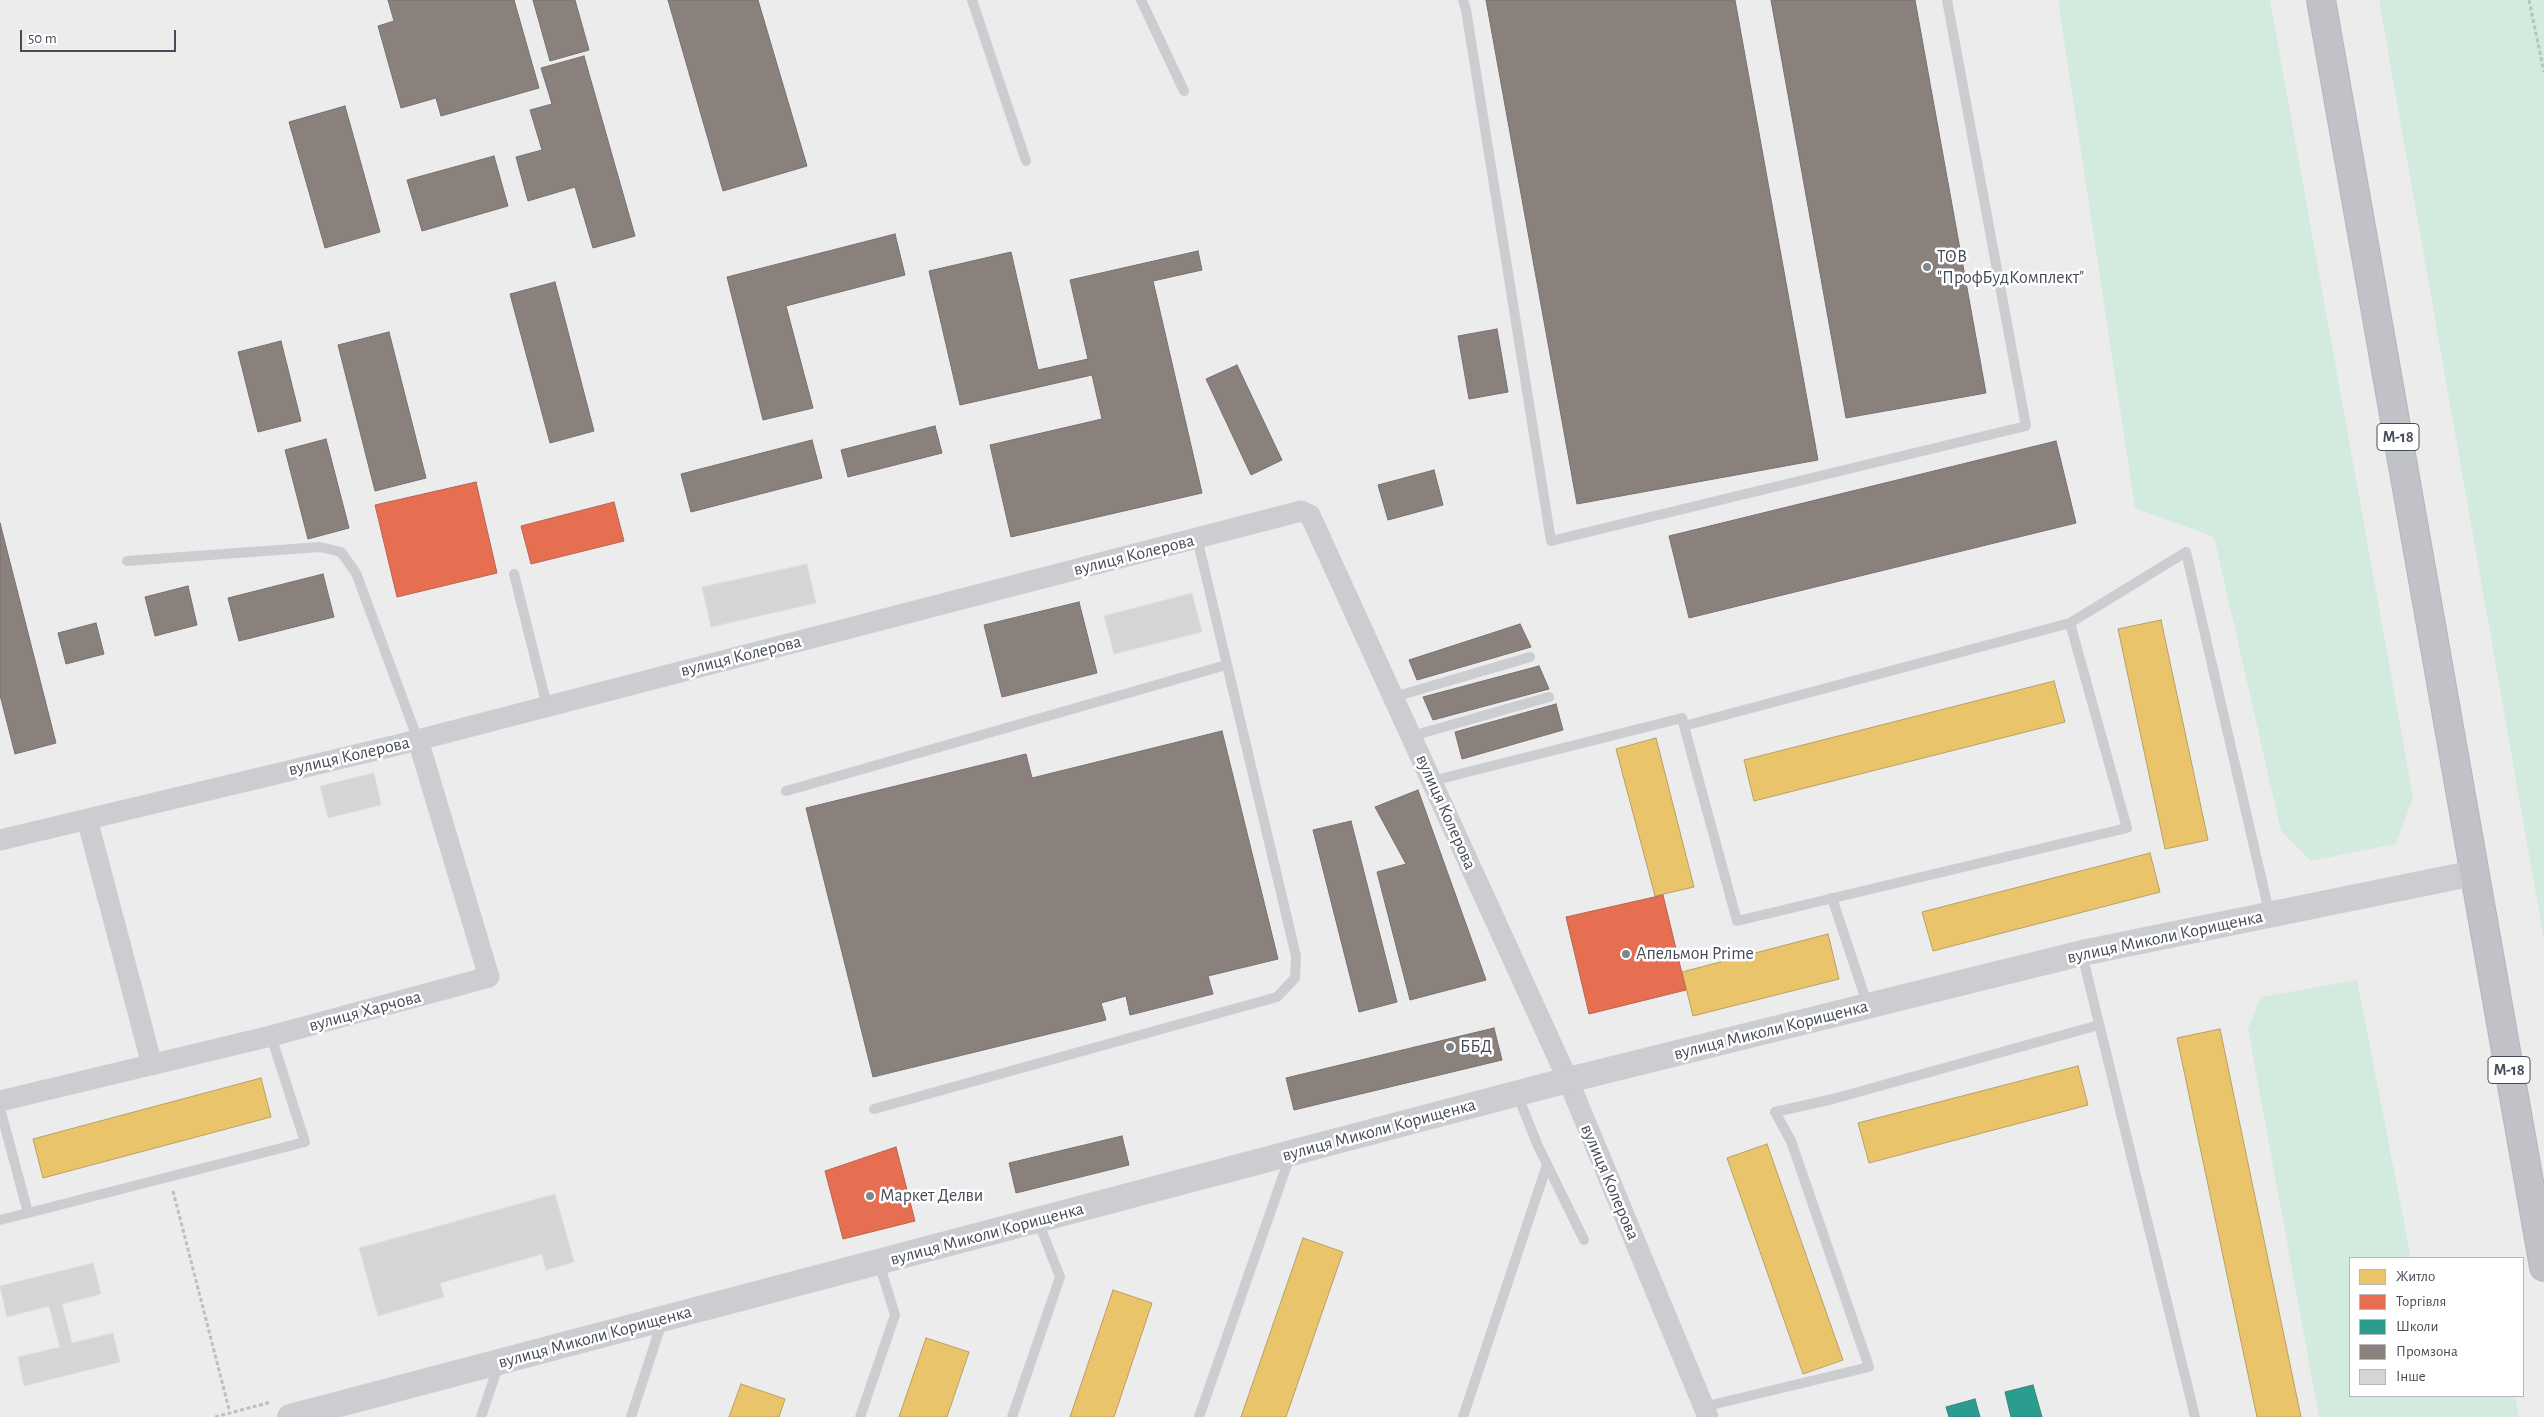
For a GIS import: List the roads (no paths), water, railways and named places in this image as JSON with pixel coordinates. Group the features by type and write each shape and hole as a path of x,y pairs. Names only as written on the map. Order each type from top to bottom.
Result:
{"highway":[{"name":"М-18","path":"2321,0 2544,1267"}],"street":[{"name":"вулиця Колерова","path":"0,840 418,740 1301,511 1310,515 1568,1080 1706,1412"},
{"name":"вулиця Харчова","path":"0,1101 271,1036 489,977 418,740"},
{"path":"87,819 152,1064"},
{"name":"вулиця Миколи Корищенка","path":"290,1417 1568,1080 2082,953 2474,873"}],"lane":[{"path":"972,0 1026,161"},
{"path":"1141,0 1184,91"},
{"path":"1463,0 1468,20 1551,541 2026,426 1947,0"},
{"path":"874,1109 1277,997 1295,978 1296,956 1197,538"},
{"path":"127,561 320,547 341,552 356,573 418,740"},
{"path":"1684,726 2070,623 2186,552 2270,916"},
{"path":"514,574 547,706"},
{"path":"1432,781 1682,718 1738,921 2127,828 2070,623"},
{"path":"1394,697 1530,657"},
{"path":"786,791 1226,665"},
{"path":"1412,736 1549,697"},
{"path":"1832,898 1868,1006"},
{"path":"2082,953 2195,1417"},
{"path":"1706,1412 1869,1367 1791,1141 1775,1112 1833,1099 2100,1025"},
{"path":"0,1220 305,1142 271,1036"},
{"path":"1516,1094 1547,1165 1584,1240"},
{"path":"0,1108 28,1212"},
{"path":"1199,1417 1291,1154"},
{"path":"1463,1417 1547,1165"},
{"path":"1012,1417 1060,1277 1037,1220"},
{"path":"860,1417 895,1315 878,1262"},
{"path":"631,1417 663,1319"},
{"path":"481,1417 500,1362"}],"place":[{"name":"ТОВ \"ПрофБудКомплект\"","path":"1927,267"},
{"name":"Апельмон Prime","path":"1626,954"},
{"name":"ББД","path":"1450,1047"},
{"name":"Маркет Делви","path":"870,1196"}]}
